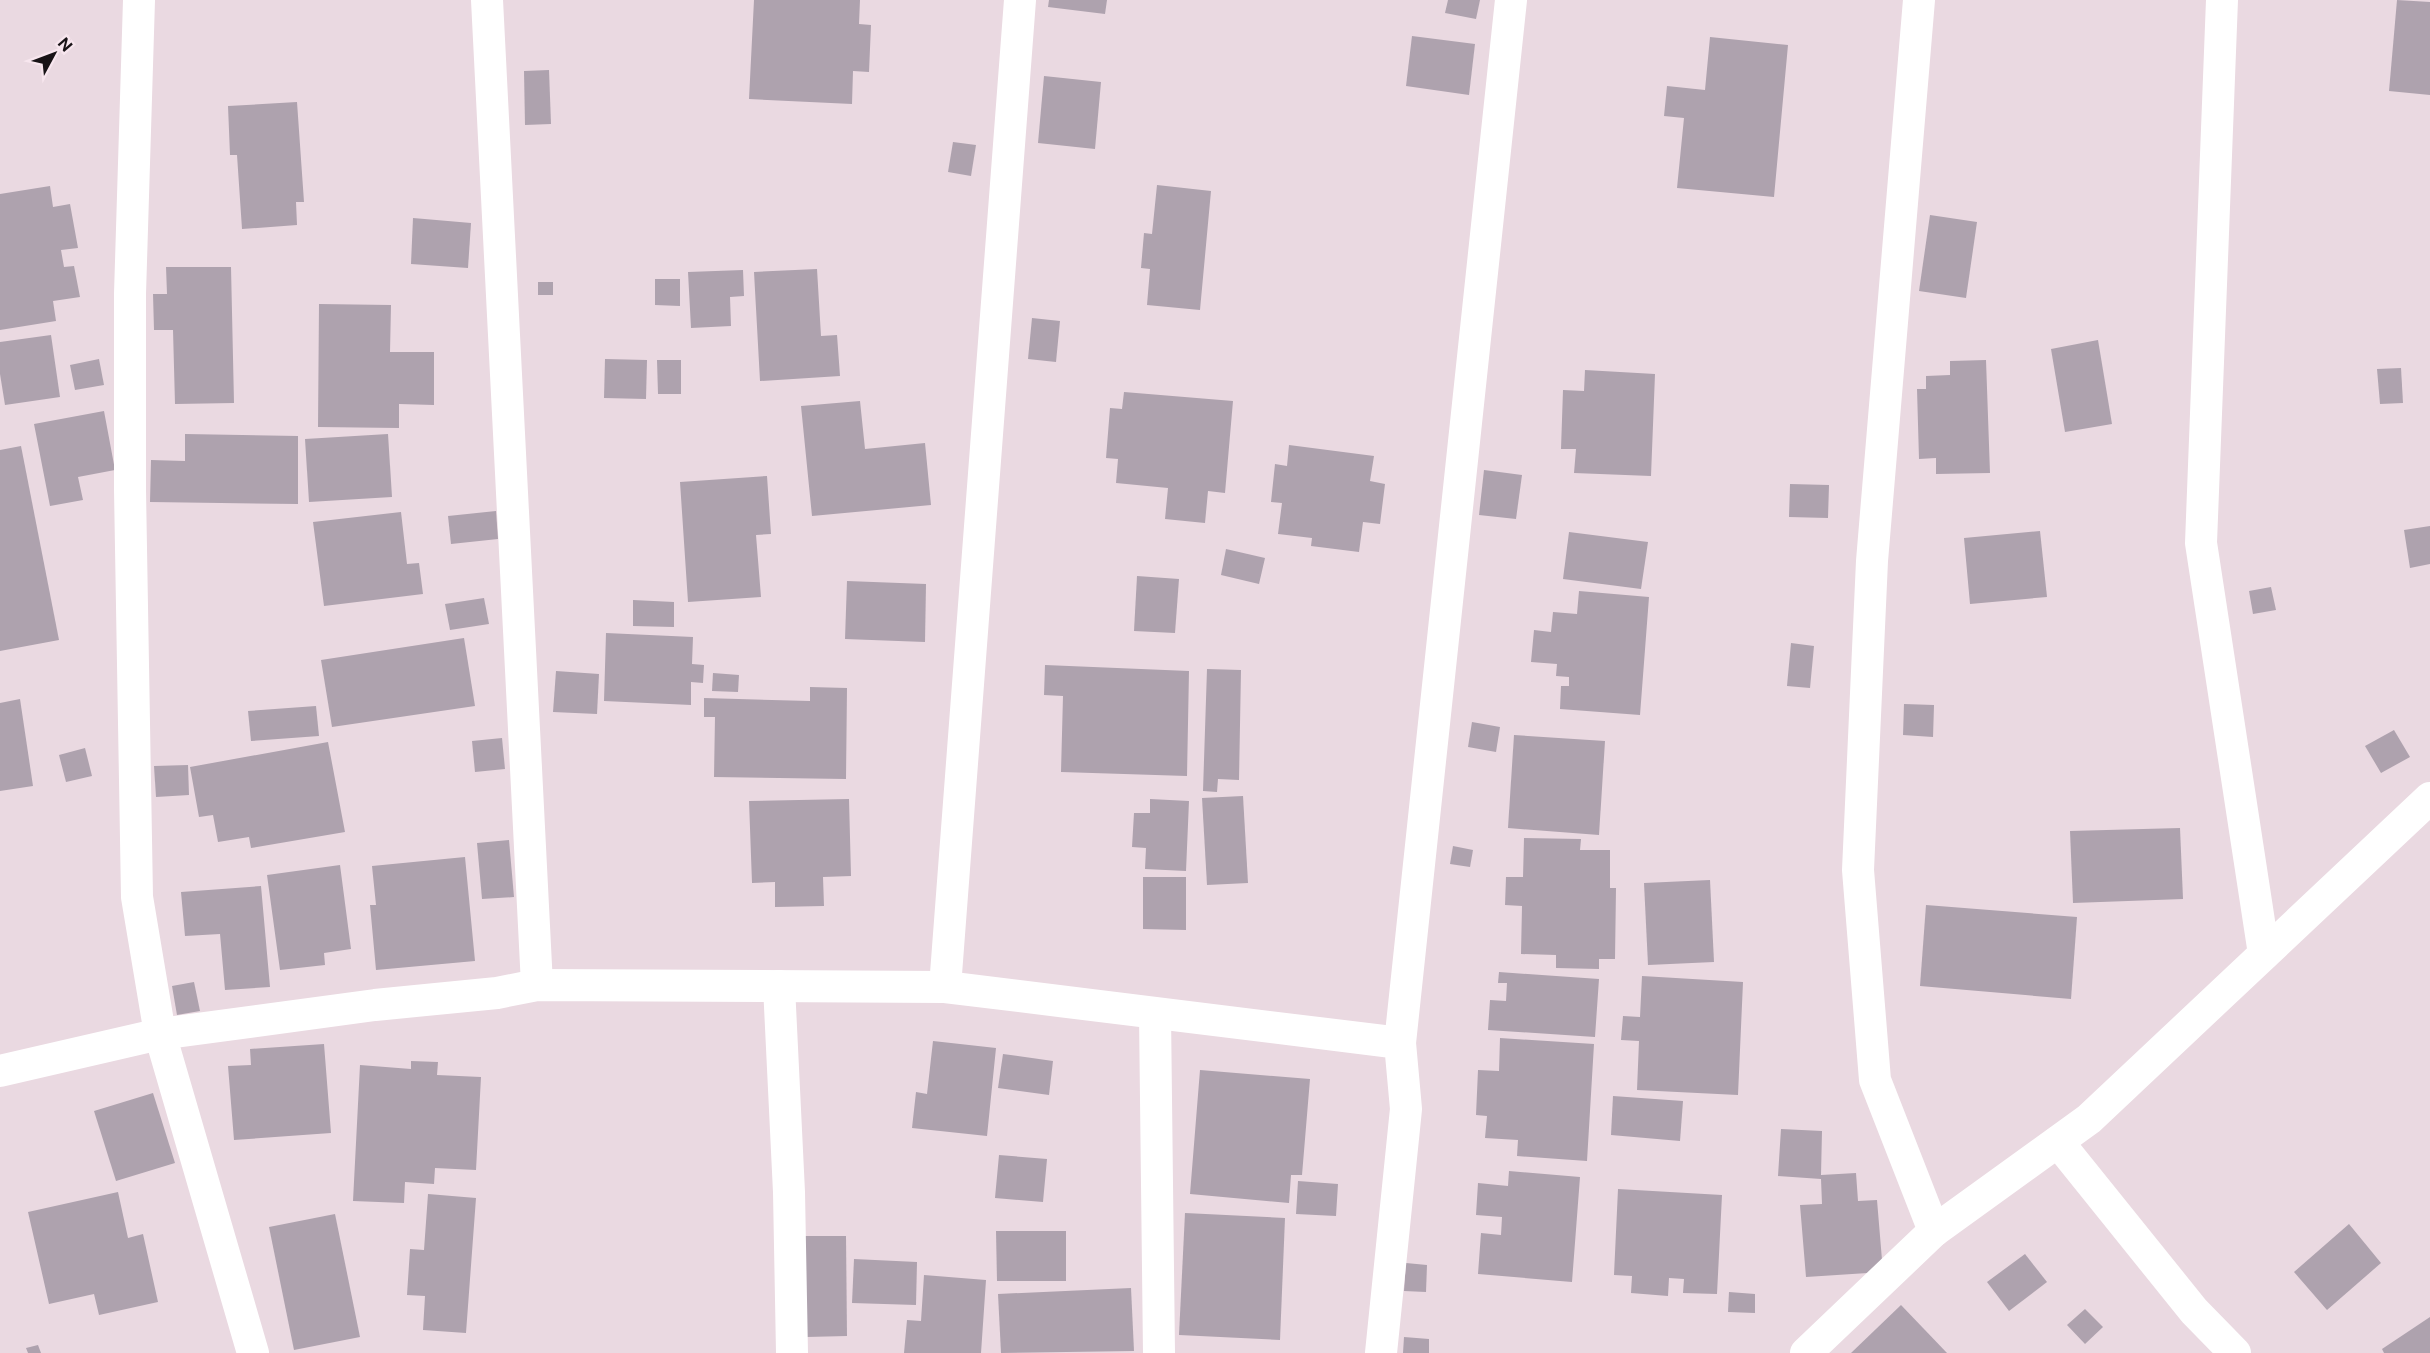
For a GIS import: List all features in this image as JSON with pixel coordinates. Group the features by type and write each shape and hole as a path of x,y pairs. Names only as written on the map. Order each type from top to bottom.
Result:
{"street":[{"path":"139,0 130,294 130,490 137,897 160,1034 253,1353"},
{"path":"487,0 537,985"},
{"path":"945,987 1020,0"},
{"path":"1381,1353 1406,1109 1400,1043 1511,0"},
{"path":"1919,0 1872,561 1858,870 1875,1080 1934,1231"},
{"path":"2222,0 2201,543 2264,954"},
{"path":"1806,1353 1934,1231 2089,1119 2264,954 2425,812"},
{"path":"0,1071 160,1034 375,1005 496,993 537,985 945,987 1400,1043"},
{"path":"779,986 789,1192 792,1353"},
{"path":"1155,1014 1160,1353"},
{"path":"2058,1142 2194,1311 2235,1353"}],"building":[{"path":"754,0 860,0 859,24 871,25 869,72 853,71 852,104 749,99"},
{"path":"1049,0 1107,0 1105,14 1048,7"},
{"path":"1448,0 1480,0 1476,19 1445,13"},
{"path":"2397,0 2430,2 2430,95 2389,91"},
{"path":"1412,36 1475,44 1469,95 1406,86"},
{"path":"1710,37 1788,45 1774,197 1677,188 1684,118 1664,116 1667,86 1705,90"},
{"path":"549,70 551,124 525,125 524,71"},
{"path":"1044,76 1101,82 1095,149 1038,143"},
{"path":"297,102 304,202 296,202 297,225 242,229 237,155 230,155 228,106"},
{"path":"953,142 976,145 971,176 948,172"},
{"path":"1157,185 1211,191 1200,310 1147,305 1150,269 1141,268 1144,233 1152,234"},
{"path":"50,186 53,207 70,204 78,248 61,250 64,267 74,266 80,297 53,301 56,321 0,330 0,194"},
{"path":"1930,215 1977,222 1966,298 1919,291"},
{"path":"413,218 471,223 468,268 411,264"},
{"path":"166,267 231,267 234,403 175,404 173,330 154,330 153,294 167,294"},
{"path":"817,269 821,336 837,335 840,376 760,381 754,272"},
{"path":"743,270 744,296 730,297 731,326 691,328 688,272"},
{"path":"655,279 680,279 680,306 655,305"},
{"path":"538,282 553,282 553,295 538,295"},
{"path":"319,304 391,305 390,352 434,352 434,405 399,404 399,428 318,427"},
{"path":"1032,318 1060,321 1056,362 1028,359"},
{"path":"51,335 60,397 5,405 0,374 0,342"},
{"path":"2098,340 2112,424 2065,432 2051,349"},
{"path":"99,359 104,385 75,390 70,365"},
{"path":"605,359 647,360 646,399 604,398"},
{"path":"657,360 681,360 681,394 658,394"},
{"path":"1986,360 1990,473 1936,474 1936,458 1919,459 1917,389 1926,389 1926,376 1950,375 1950,361"},
{"path":"2401,368 2403,403 2380,404 2377,369"},
{"path":"1585,370 1655,374 1651,476 1574,473 1576,449 1561,449 1563,390 1584,391"},
{"path":"1124,392 1233,401 1225,493 1208,491 1205,523 1165,519 1168,488 1116,483 1118,459 1106,458 1110,408 1122,409"},
{"path":"860,401 865,449 925,443 931,505 812,516 801,406"},
{"path":"104,411 115,470 78,477 83,500 50,506 34,424"},
{"path":"185,434 298,436 298,504 150,502 151,460 185,461"},
{"path":"388,434 392,497 309,502 305,439"},
{"path":"1289,445 1374,456 1370,481 1385,484 1380,524 1363,522 1359,552 1311,546 1312,538 1278,534 1282,503 1271,502 1275,464 1287,466"},
{"path":"21,446 59,640 0,651 0,450"},
{"path":"1484,470 1522,475 1516,519 1479,515"},
{"path":"767,476 771,534 756,535 761,597 688,602 680,482"},
{"path":"1790,484 1829,485 1828,518 1789,517"},
{"path":"496,511 498,539 451,544 448,516"},
{"path":"401,512 407,564 419,563 423,594 324,606 313,522"},
{"path":"2430,526 2430,564 2410,568 2404,530"},
{"path":"2040,531 2047,597 1970,604 1964,538"},
{"path":"1569,532 1648,542 1641,589 1563,579"},
{"path":"1226,549 1265,558 1259,584 1221,575"},
{"path":"1137,576 1179,579 1175,633 1134,631"},
{"path":"847,581 926,584 925,642 845,639"},
{"path":"2271,587 2276,610 2253,614 2249,591"},
{"path":"1579,591 1649,597 1640,715 1560,709 1561,686 1569,686 1569,677 1556,676 1557,664 1531,662 1534,630 1551,632 1553,612 1577,614"},
{"path":"484,598 489,624 450,630 445,604"},
{"path":"633,600 674,602 674,627 633,626"},
{"path":"606,633 693,637 692,664 704,665 703,683 691,682 691,705 604,701"},
{"path":"464,638 475,706 332,727 321,660"},
{"path":"1791,643 1814,646 1810,688 1787,686"},
{"path":"1045,665 1189,671 1187,776 1061,772 1063,696 1044,695"},
{"path":"1207,669 1241,670 1239,780 1218,779 1217,792 1203,791"},
{"path":"556,671 599,674 597,714 553,712"},
{"path":"713,673 739,675 738,692 712,691"},
{"path":"810,687 847,688 846,779 714,777 715,717 704,717 704,698 810,701"},
{"path":"20,699 33,786 0,791 0,703"},
{"path":"1904,704 1934,705 1933,737 1903,735"},
{"path":"316,706 319,736 251,741 248,711"},
{"path":"1472,722 1500,727 1496,752 1468,747"},
{"path":"2394,730 2410,757 2381,773 2365,746"},
{"path":"1514,735 1605,741 1599,835 1508,828"},
{"path":"502,738 505,769 475,772 472,741"},
{"path":"328,742 345,832 251,848 249,837 218,842 213,815 199,817 190,767"},
{"path":"85,748 92,776 66,782 59,755"},
{"path":"188,765 189,795 156,797 154,766"},
{"path":"1243,796 1248,883 1207,885 1202,798"},
{"path":"849,799 851,876 823,877 824,906 775,907 775,882 752,883 749,801"},
{"path":"1150,799 1189,801 1186,871 1145,869 1146,848 1132,847 1134,813 1150,813"},
{"path":"2180,828 2183,899 2073,903 2070,831"},
{"path":"1524,838 1581,839 1580,850 1610,850 1610,888 1616,888 1615,959 1599,959 1599,969 1556,968 1556,955 1521,954 1522,906 1505,905 1506,877 1523,877"},
{"path":"509,840 514,897 482,899 477,843"},
{"path":"1453,846 1473,850 1470,867 1450,864"},
{"path":"465,857 475,961 376,970 370,905 376,905 372,866"},
{"path":"340,865 351,949 324,953 325,965 280,970 267,875"},
{"path":"1143,877 1186,877 1186,930 1143,929"},
{"path":"1710,880 1714,962 1648,965 1644,883"},
{"path":"261,886 270,987 225,990 220,934 185,936 181,892"},
{"path":"1926,905 2077,917 2071,999 1920,986"},
{"path":"1499,972 1599,979 1595,1037 1488,1030 1490,1000 1506,1001 1507,983 1498,983"},
{"path":"1642,976 1743,982 1738,1095 1637,1090 1639,1041 1621,1040 1623,1016 1640,1017"},
{"path":"194,982 200,1011 177,1015 172,986"},
{"path":"1500,1038 1594,1044 1587,1161 1517,1156 1518,1140 1485,1138 1487,1116 1476,1115 1478,1070 1499,1071"},
{"path":"933,1041 996,1048 987,1136 912,1128 916,1092 927,1094"},
{"path":"324,1044 331,1133 234,1140 228,1066 251,1065 250,1049"},
{"path":"1003,1054 1053,1061 1049,1095 998,1088"},
{"path":"411,1061 438,1062 437,1075 481,1077 476,1170 435,1168 434,1184 405,1182 404,1203 353,1201 360,1065 411,1069"},
{"path":"1200,1070 1310,1079 1302,1175 1291,1175 1289,1203 1190,1194"},
{"path":"153,1093 175,1163 116,1181 94,1111"},
{"path":"1613,1096 1683,1101 1680,1141 1611,1135"},
{"path":"1781,1129 1822,1131 1821,1175 1856,1173 1858,1201 1877,1200 1883,1272 1806,1277 1800,1205 1822,1204 1821,1179 1778,1176"},
{"path":"999,1155 1047,1159 1043,1202 995,1198"},
{"path":"1509,1171 1580,1177 1572,1282 1478,1274 1481,1233 1501,1235 1502,1217 1476,1215 1478,1183 1508,1186"},
{"path":"1298,1181 1338,1184 1336,1216 1296,1214"},
{"path":"1618,1189 1722,1195 1717,1294 1683,1293 1684,1279 1669,1278 1668,1296 1631,1293 1632,1276 1614,1275"},
{"path":"118,1192 128,1238 143,1234 158,1302 99,1315 94,1294 49,1304 28,1212"},
{"path":"428,1194 476,1198 466,1333 423,1330 425,1296 407,1295 410,1249 424,1250"},
{"path":"1185,1213 1285,1218 1280,1340 1179,1335"},
{"path":"335,1214 360,1337 294,1350 269,1227"},
{"path":"2349,1224 2381,1263 2327,1310 2294,1272"},
{"path":"996,1231 1066,1231 1066,1281 997,1281"},
{"path":"805,1236 846,1236 847,1336 806,1337"},
{"path":"2025,1254 2047,1282 2009,1311 1987,1282"},
{"path":"854,1259 917,1262 916,1305 852,1303"},
{"path":"1406,1263 1427,1265 1426,1292 1404,1291"},
{"path":"924,1275 986,1280 981,1353 904,1353 907,1320 921,1321"},
{"path":"1131,1288 1134,1351 1001,1353 998,1294"},
{"path":"1729,1292 1755,1294 1755,1313 1728,1312"},
{"path":"1901,1305 1947,1353 1851,1353"},
{"path":"2085,1309 2103,1327 2085,1344 2067,1325"},
{"path":"2430,1317 2430,1353 2384,1353 2382,1349"},
{"path":"1404,1337 1429,1339 1429,1353 1403,1353"},
{"path":"38,1345 41,1353 28,1353 26,1348"}]}
